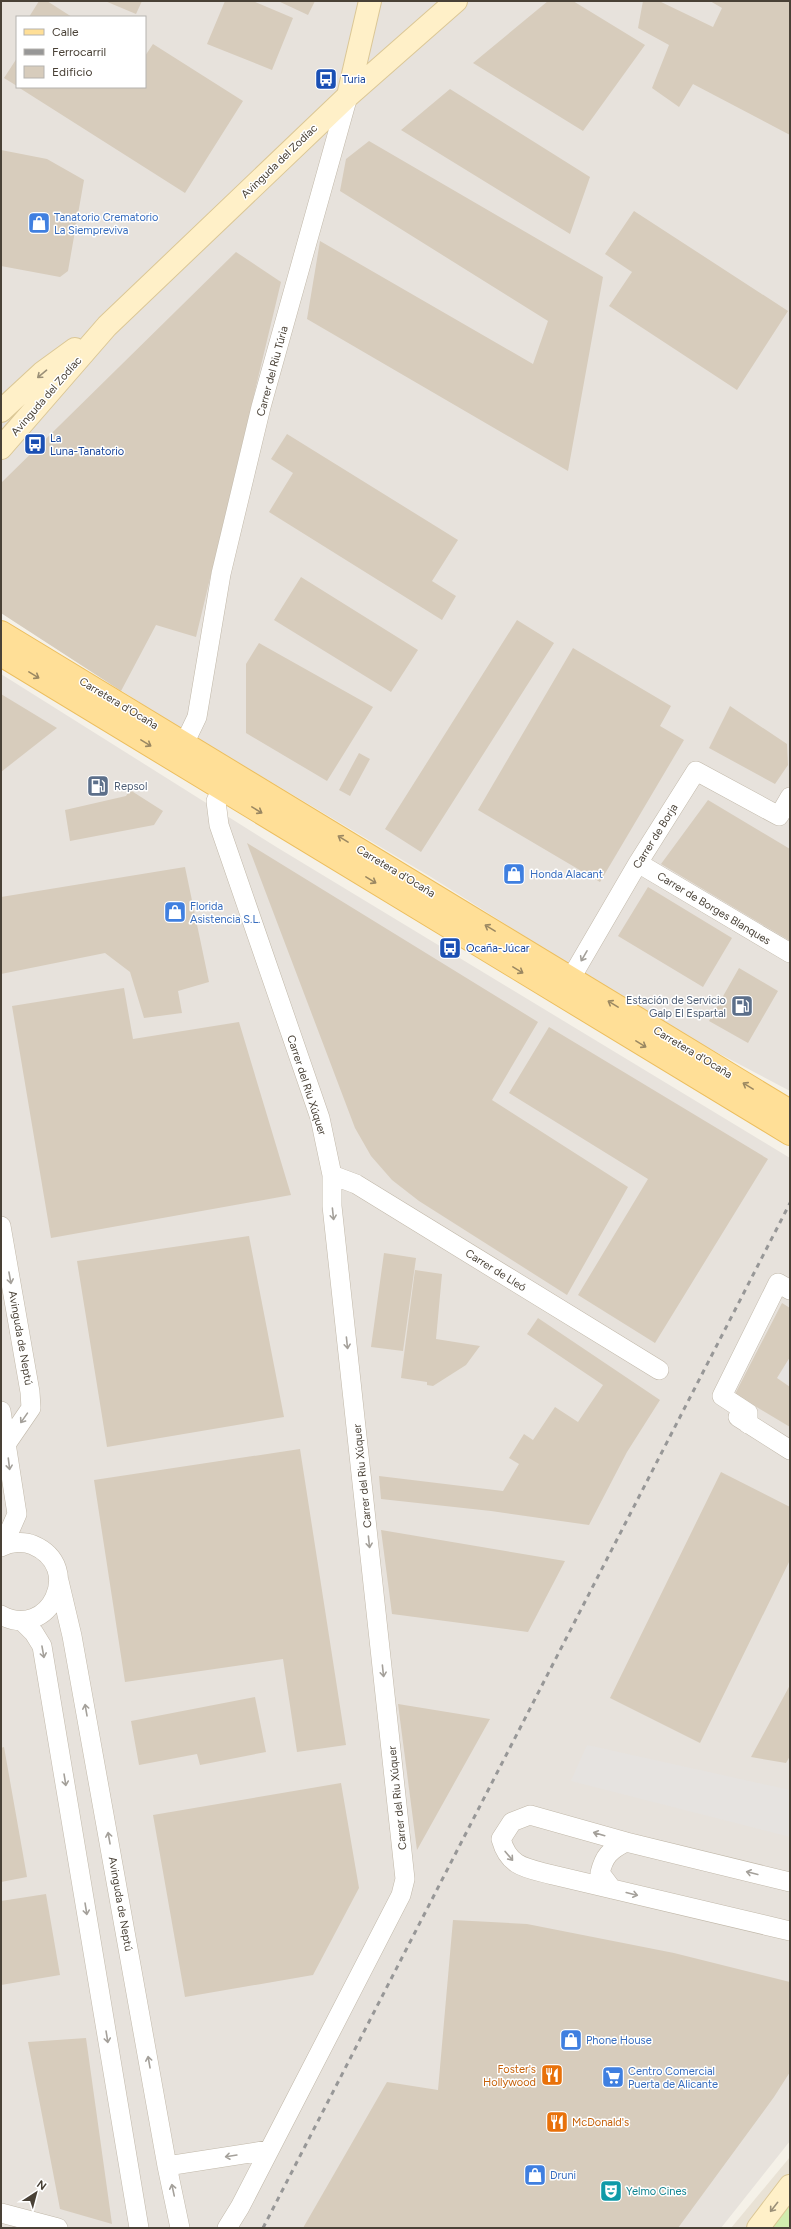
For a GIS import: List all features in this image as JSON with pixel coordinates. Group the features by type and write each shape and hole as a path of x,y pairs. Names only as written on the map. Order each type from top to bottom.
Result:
{"main road":[{"name":"Carretera d'Ocaña","path":"1,632 185,742 571,978 780,1113 790,1134"},
{"name":"Carretera d'Ocaña","path":"1,655 577,1006 780,1113"}],"street":[{"name":"Carrer del Riu Túria","path":"185,742 197,717 221,574 261,407 348,96 370,1"},
{"name":"Avinguda del Zodíac","path":"1,448 107,326 348,96 456,1"},
{"name":"Avinguda del Zodíac","path":"1,411 42,373 107,326"},
{"name":"Carrer de Borja","path":"571,978 638,863 696,771 779,816 790,797"},
{"name":"Carrer del Riu Xúquer","path":"222,789 216,801 219,824 320,1118 332,1175 332,1206 405,1879 401,1895 270,2150 240,2207 227,2228"},
{"name":"Carrer de Borges Blanques","path":"638,863 790,952"},
{"path":"571,978 577,1006"},
{"name":"Carrer de Lleó","path":"332,1175 356,1184 659,1370"},
{"name":"Avinguda de Neptú","path":"1,1226 30,1392 31,1408 7,1443"},
{"path":"784,1287 722,1396 748,1413 743,1421 790,1450"},
{"path":"1,1411 17,1514 2,1546"},
{"name":"Avinguda de Neptú","path":"2,1546 16,1542 29,1543 41,1548 54,1563 59,1581 72,1636 167,2166 180,2228"},
{"path":"1,1615 13,1620 22,1620 41,1615 54,1600 59,1581"},
{"path":"22,1620 34,1633 42,1646 139,2228"},
{"path":"790,1882 626,1842 530,1815 512,1822 501,1839 505,1852 516,1865 790,1931"},
{"path":"612,1889 600,1873 602,1861 611,1849 626,1842"},
{"path":"167,2166 270,2150"},
{"path":"758,2228 790,2186"},
{"path":"1,2213 58,2228"}],"shaded area":[{"path":"1,1 790,1 790,1091 665,1025 431,877 167,720 1,613"},
{"path":"1,674 278,848 790,1158 790,2141 721,2228 1,2228"},
{"path":"790,1356 790,1385 777,1378"},
{"path":"587,1745 790,1790 790,1837 571,1781"},
{"path":"790,2157 790,2228 731,2228"}],"green space":[{"path":"790,2201 790,2228 772,2228"}],"building":[{"path":"39,1 47,1 70,16 30,16"},
{"path":"105,1 142,1 136,14"},
{"path":"225,1 253,1 293,18 272,70 207,44"},
{"path":"278,1 315,1 308,15"},
{"path":"548,1 573,1 645,45 583,131 473,63"},
{"path":"643,1 659,1 713,27 722,8 710,1 790,1 790,135 693,84 679,107 652,88 669,45 638,28"},
{"path":"153,44 243,101 185,193 20,88 146,88 146,54"},
{"path":"16,60 16,85 4,78"},
{"path":"450,89 590,177 570,234 401,130"},
{"path":"369,141 603,277 568,471 307,319 320,241 533,364 548,321 340,191 346,159"},
{"name":"Tanatorio Crematorio La Siempreviva","path":"1,150 47,159 84,180 68,271 60,277 1,266"},
{"path":"634,211 788,311 737,390 609,306 632,272 605,254"},
{"path":"236,252 281,282 196,637 156,625 121,691 1,613 1,483"},
{"path":"287,434 458,540 432,581 456,596 442,620 269,512 293,473 271,459"},
{"path":"301,577 418,650 391,692 274,620"},
{"path":"517,620 554,643 421,852 385,829"},
{"path":"259,643 373,707 327,781 246,733 246,664"},
{"path":"573,648 671,706 660,726 684,740 600,882 478,810"},
{"path":"1,694 57,728 1,772"},
{"path":"730,706 787,744 788,765 775,784 709,748"},
{"path":"359,753 370,759 350,796 339,790"},
{"path":"130,790 163,811 154,825 70,841 65,810 126,796"},
{"path":"708,800 790,849 790,941 661,864"},
{"path":"247,843 538,1022 492,1100 628,1187 567,1295 419,1201 392,1180 371,1156 355,1128"},
{"path":"185,867 209,982 178,991 182,1013 144,1018 130,972 105,953 1,974 1,897"},
{"path":"648,887 732,938 703,987 618,936"},
{"path":"739,968 778,991 748,1043 709,1021"},
{"path":"124,988 133,1039 239,1022 291,1195 51,1238 12,1006"},
{"path":"549,1027 768,1159 655,1343 578,1295 648,1179 509,1093"},
{"path":"249,1236 284,1417 107,1447 77,1261"},
{"path":"384,1253 416,1258 403,1351 371,1347"},
{"path":"415,1270 442,1274 436,1339 480,1346 466,1365 433,1386 427,1385 427,1382 401,1378"},
{"path":"782,1303 790,1308 790,1357 777,1378 790,1387 790,1427 735,1394"},
{"path":"538,1318 660,1400 627,1452 589,1525 491,1511 381,1499 379,1476 503,1491 519,1464 509,1458 524,1434 533,1440 555,1407 578,1422 603,1385 527,1334"},
{"path":"300,1449 346,1745 297,1752 283,1659 125,1682 94,1480"},
{"path":"721,1472 790,1507 790,1560 700,1743 610,1698"},
{"path":"381,1530 565,1561 528,1632 392,1614"},
{"path":"790,1685 790,1756 786,1763 751,1757"},
{"path":"255,1697 266,1752 200,1765 197,1754 139,1765 131,1721"},
{"path":"398,1704 490,1719 417,1850"},
{"path":"4,1747 27,1877 1,1882 1,1748"},
{"path":"341,1783 359,1888 313,1975 185,1997 153,1815"},
{"path":"46,1894 60,1975 1,1985 1,1901"},
{"name":"Centro Comercial Puerta de Alicante","path":"453,1920 527,1924 674,1953 790,1982 790,2072 774,2097 678,2228 303,2228 387,2082 438,2090"},
{"path":"86,2038 112,2224 60,2209 28,2042"}],"railway":[{"path":"263,2228 790,1203"}],"place":[{"name":"Turia","path":"326,79"},
{"name":"Tanatorio Crematorio La Siempreviva","path":"39,223"},
{"name":"La Luna-Tanatorio","path":"35,444"},
{"name":"Repsol","path":"98,786"},
{"name":"Honda Alacant","path":"514,874"},
{"name":"Florida Asistencia S.L.","path":"175,912"},
{"name":"Ocaña-Júcar","path":"450,948"},
{"name":"Estación de Servicio Galp El Espartal","path":"742,1006"},
{"name":"Phone House","path":"571,2040"},
{"name":"Foster's Hollywood","path":"552,2075"},
{"name":"Centro Comercial Puerta de Alicante","path":"613,2077"},
{"name":"McDonald's","path":"557,2122"},
{"name":"Druni","path":"535,2175"},
{"name":"Yelmo Cines","path":"611,2191"}]}
